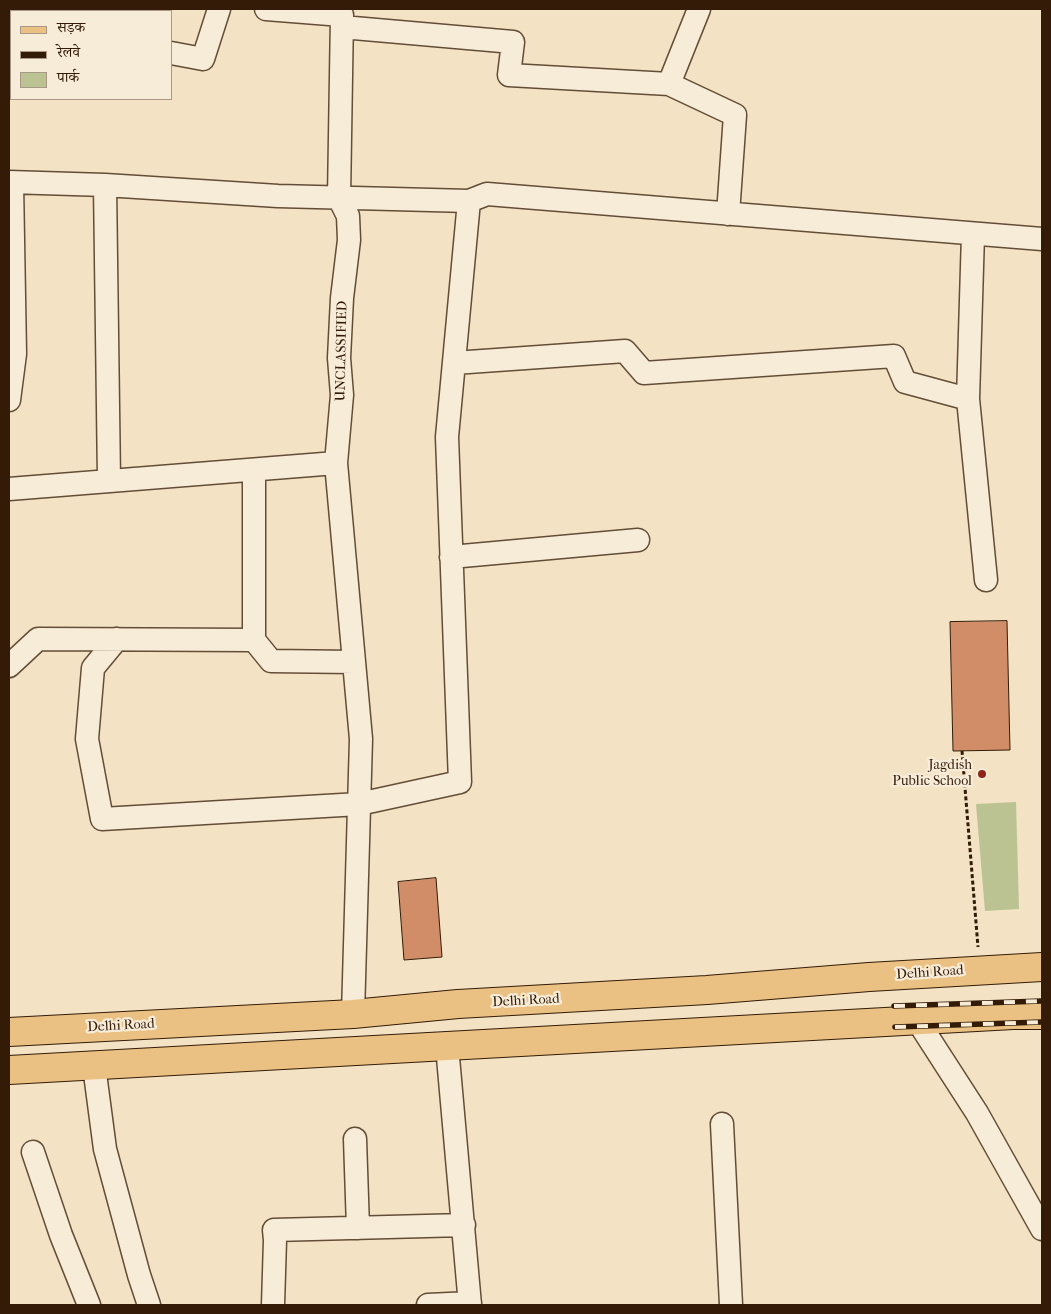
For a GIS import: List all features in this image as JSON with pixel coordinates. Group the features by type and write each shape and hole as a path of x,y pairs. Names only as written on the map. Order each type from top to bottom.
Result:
{"main road":[{"name":"Delhi Road","path":"9,1032 353,1014 458,1004 707,990 1042,967"},
{"path":"705,1031 707,990"},
{"path":"9,1070 705,1031 1042,1015"}],"street":[{"path":"172,53 203,59 219,9"},
{"path":"266,9 342,15 339,198"},
{"path":"669,84 699,9"},
{"path":"342,27 514,42 509,75 669,84 735,115 728,214"},
{"path":"9,400 15,354 11,182 105,185 339,198 469,201 487,194 1042,239"},
{"path":"105,185 109,481"},
{"name":"UNCLASSIFIED","path":"339,198 348,216 349,240 342,298 339,358 342,395 336,463 361,739 353,1014"},
{"path":"117,639 93,668 87,739 102,819 359,804 460,782 447,438 469,201"},
{"path":"973,234 968,399 986,580"},
{"path":"454,363 625,351 644,373 894,356 905,382 968,399"},
{"path":"9,489 336,463"},
{"path":"254,470 254,640 272,661 354,662"},
{"path":"451,557 638,540"},
{"path":"9,666 38,639 254,640"},
{"path":"917,1020 977,1114 1042,1229"},
{"path":"428,1305 470,1304 447,1046"},
{"path":"94,1066 105,1149 149,1305"},
{"path":"722,1124 731,1305"},
{"path":"355,1139 358,1228"},
{"path":"33,1152 61,1235 89,1305"},
{"path":"273,1305 274,1230 464,1225"}],"path":[{"path":"962,751 980,970"}],"green space":[{"path":"1016,802 1019,909 985,911 976,804"}],"building":[{"path":"1007,621 1010,750 953,751 950,622"},
{"path":"436,878 442,957 404,960 398,882"}],"railway":[{"path":"894,1006 1042,1001"},
{"path":"895,1027 1042,1022"}],"place":[{"name":"Jagdish Public School","path":"982,774"}]}
